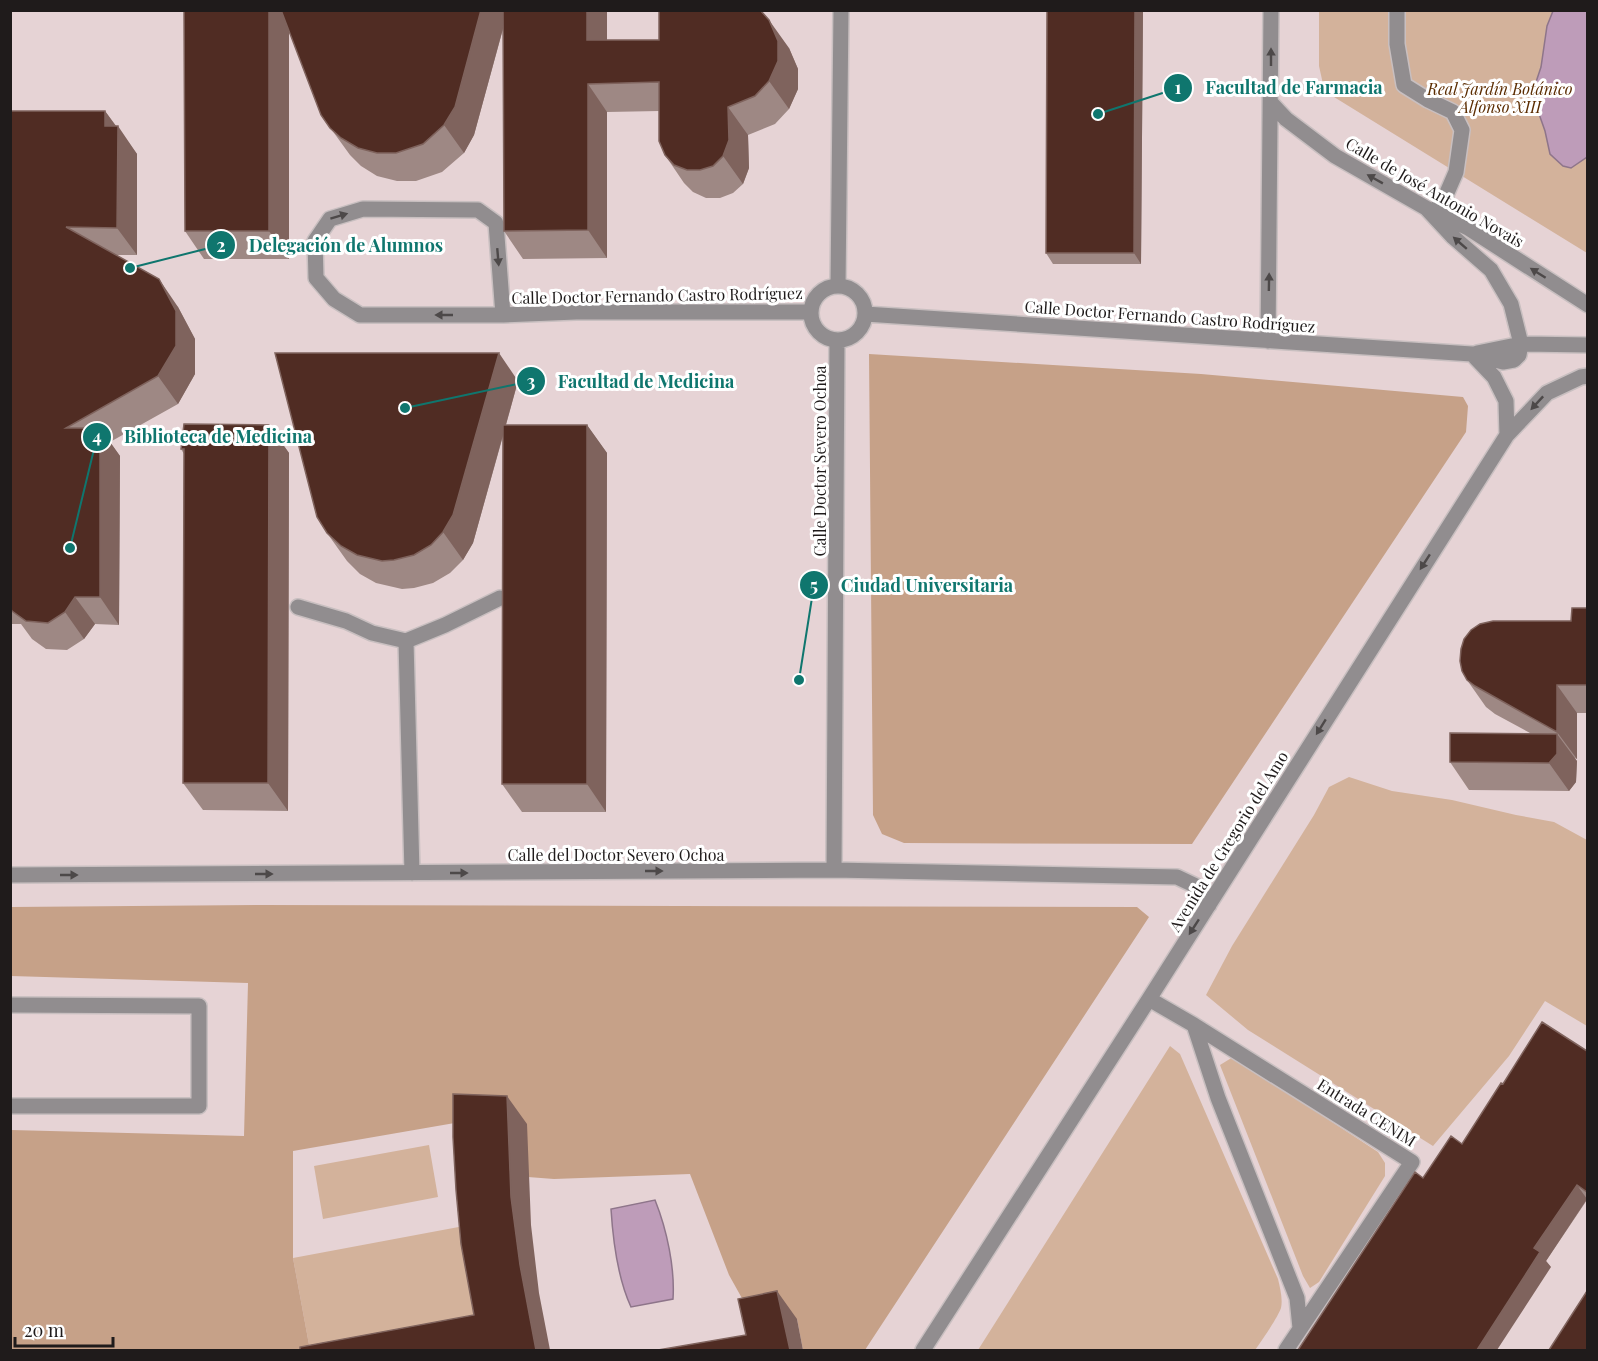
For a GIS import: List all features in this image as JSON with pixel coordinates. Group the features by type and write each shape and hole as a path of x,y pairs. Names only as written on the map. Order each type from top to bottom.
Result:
{"street":[{"path":"838,286 841,10"},
{"path":"1268,341 1271,10"},
{"path":"1397,10 1397,44 1404,85 1453,112 1462,130 1456,171 1446,195 1431,210 1452,236 1491,270 1511,304 1521,344"},
{"name":"Calle de José Antonio Novais","path":"1271,103 1286,119 1335,156 1468,228 1587,305"},
{"name":"Calle Doctor Fernando Castro Rodríguez","path":"503,315 496,223 478,210 363,209 330,219 315,241 316,278 334,298 360,315 503,315 587,312 811,312"},
{"path":"838,286 854,291 860,297 865,314 863,322 853,335 837,339 821,334 812,320 811,312 813,303 823,291 838,286"},
{"name":"Calle Doctor Fernando Castro Rodríguez","path":"865,314 1472,354 1521,344 1587,345"},
{"name":"Calle Doctor Severo Ochoa","path":"834,870 837,339"},
{"path":"1472,354 1494,377 1506,401 1507,435"},
{"name":"Avenida de Gregorio del Amo","path":"923,1350 1507,435 1547,393 1587,376"},
{"path":"298,607 346,621 372,633 406,641 455,621 500,598"},
{"path":"406,641 412,873"},
{"name":"Calle del Doctor Severo Ochoa","path":"10,875 834,870 1178,877 1196,886 1209,905"},
{"name":"Entrada CENIM","path":"1149,999 1412,1162 1286,1350"},
{"path":"10,1005 199,1006 199,1106 10,1107"},
{"path":"1194,1025 1218,1098 1297,1298 1300,1328"}],"shaded area":[{"path":"11,11 1587,11 1587,1350 11,1350"},
{"path":"1553,11 1587,11 1587,157 1571,168 1563,166 1550,154 1545,131 1532,94 1541,67 1547,26"},
{"path":"869,354 1201,374 1463,397 1468,406 1466,432 1192,844 904,843 882,834 873,815"},
{"path":"256,905 1137,907 1149,917 865,1350 803,1350 797,1319 758,1327 729,1275 690,1174 554,1179 528,1177 472,1120 293,1151 293,1258 310,1350 11,1350 11,1130 244,1136 248,983 11,976 11,907"},
{"path":"655,1200 669,1249 673,1275 673,1299 631,1307 617,1260 611,1209"}],"green space":[{"name":"Real Jardín Botánico Alfonso XIII","path":"1319,11 1587,11 1587,253 1334,97 1323,84 1319,66"},
{"path":"1349,777 1392,791 1452,800 1554,822 1587,840 1587,1026 1545,1001 1509,1056 1433,1146 1248,1030 1206,995 1232,946 1329,787"},
{"path":"1170,1046 1180,1054 1278,1279 1281,1308 1277,1317 1255,1350 978,1350"},
{"path":"1233,1057 1378,1152 1385,1163 1385,1176 1319,1282 1310,1288 1303,1276 1220,1065"},
{"path":"429,1145 438,1197 323,1219 314,1166"},
{"path":"464,1226 482,1323 310,1350 293,1258"}],"building":[{"path":"184,10 269,10 269,231 185,231"},
{"path":"281,10 481,10 455,107 444,125 423,144 396,153 377,153 358,148 341,138 321,115"},
{"path":"503,10 587,10 587,40 659,40 659,10 760,10 769,20 778,41 778,61 769,81 755,96 728,107 729,140 723,156 713,166 700,170 687,170 674,165 665,155 659,141 659,82 588,84 588,230 504,231"},
{"path":"1047,10 1135,10 1134,253 1046,253"},
{"path":"10,111 105,111 105,126 118,126 117,228 66,227 159,279 176,311 176,346 158,376 66,428 100,428 100,597 75,597 65,612 48,623 26,621 10,608"},
{"path":"275,353 499,353 453,515 443,532 431,545 414,555 382,561 357,555 341,546 327,533 317,517"},
{"path":"184,424 269,425 268,783 183,783 184,449 181,449"},
{"path":"503,425 587,425 587,784 502,784"},
{"path":"1572,608 1587,608 1587,685 1557,685 1557,732 1467,680 1460,661 1464,639 1471,630 1480,624 1493,621 1571,621"},
{"path":"1450,733 1557,734 1557,754 1549,763 1450,762"},
{"path":"1542,1022 1587,1051 1587,1192 1577,1185 1534,1248 1540,1252 1477,1350 1298,1350 1415,1172 1423,1178 1451,1136 1462,1144"},
{"path":"453,1094 507,1096 511,1197 520,1265 536,1350 300,1350 300,1347 474,1315 461,1244 453,1137"},
{"path":"777,1291 790,1350 658,1350 746,1335 738,1299"},
{"path":"1587,1291 1587,1350 1549,1350"}],"place":[{"name":"Facultad de Farmacia","path":"1098,114"},
{"name":"Delegación de Alumnos","path":"130,268"},
{"name":"Facultad de Medicina","path":"405,408"},
{"name":"Biblioteca de Medicina","path":"70,548"},
{"name":"Ciudad Universitaria","path":"799,680"}]}
